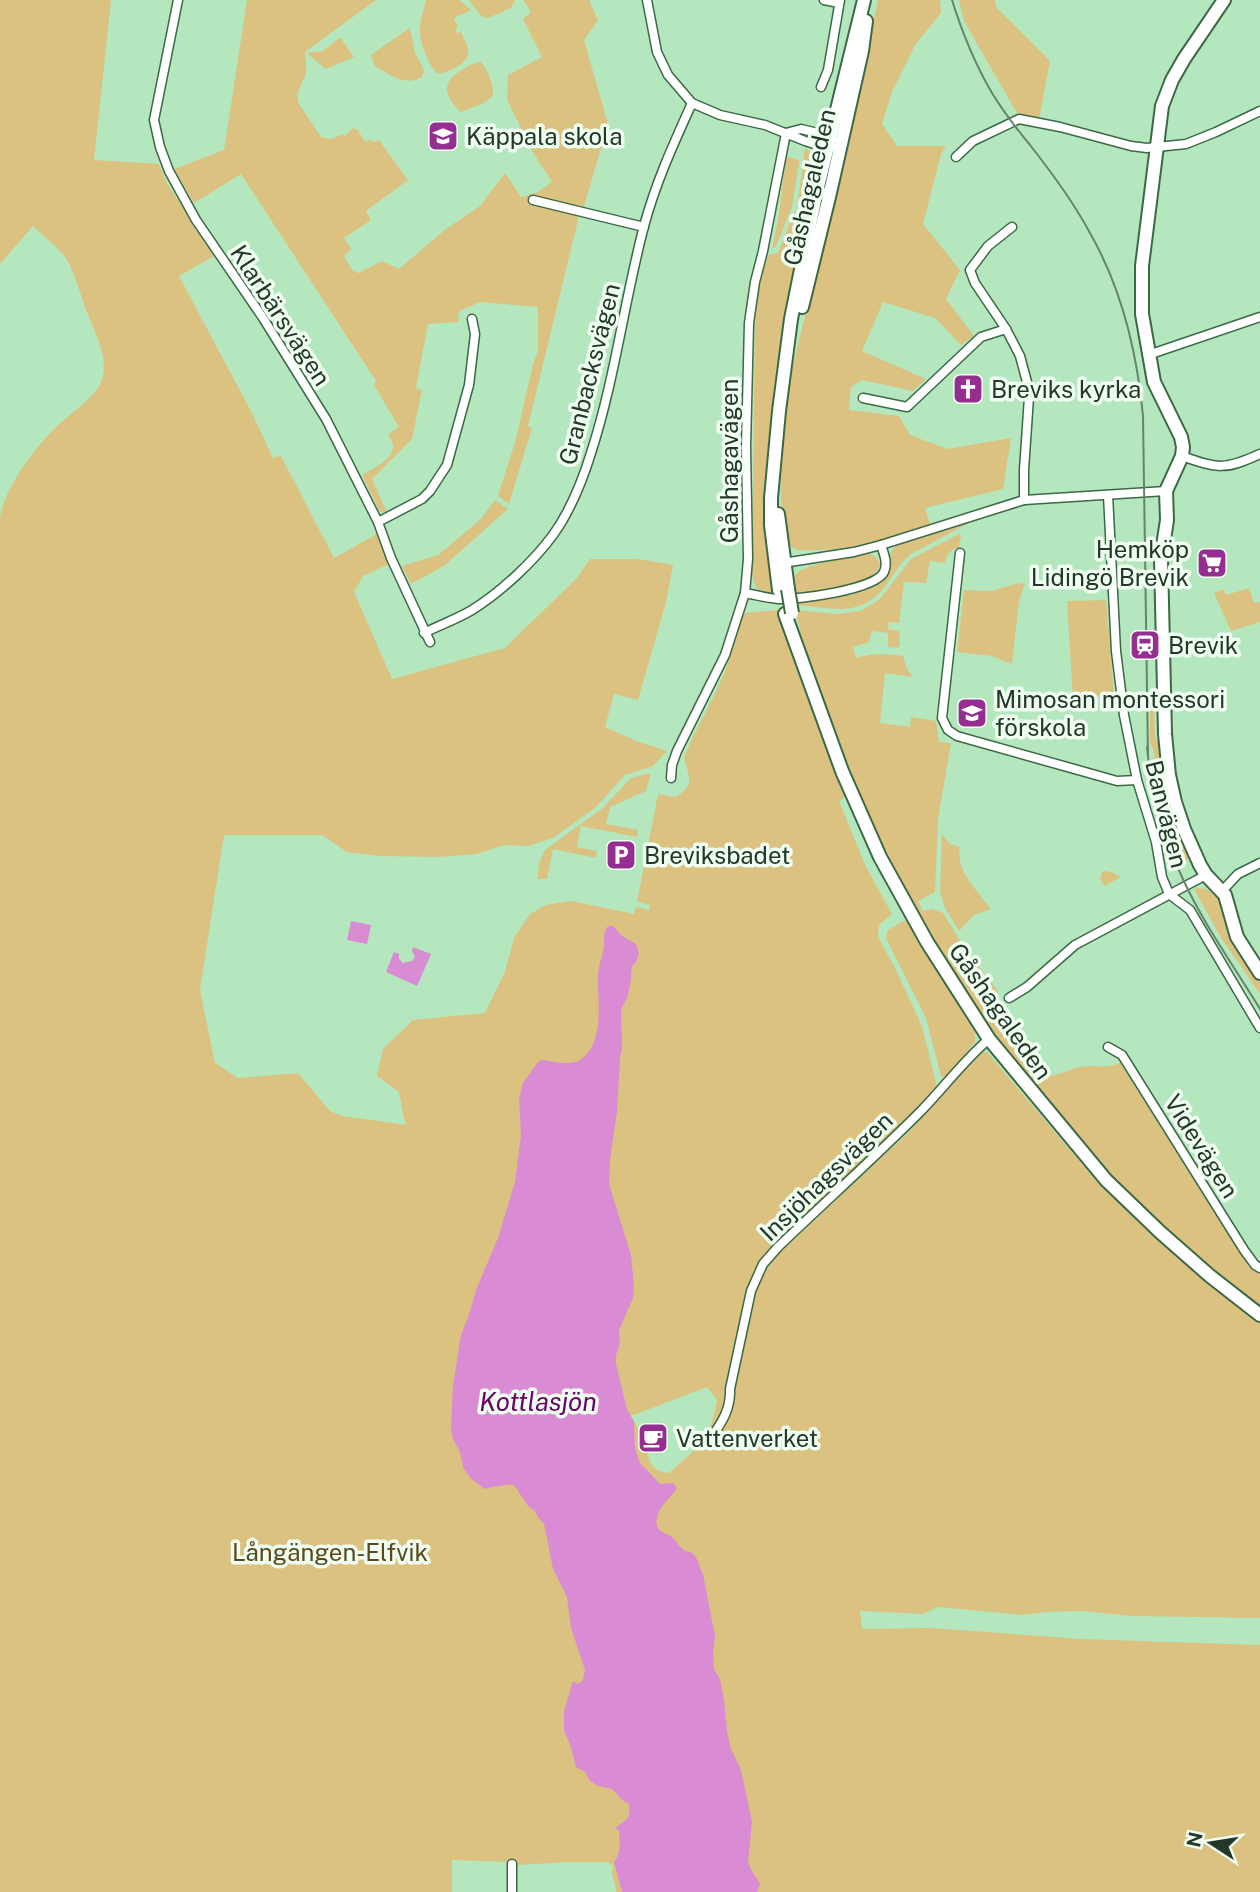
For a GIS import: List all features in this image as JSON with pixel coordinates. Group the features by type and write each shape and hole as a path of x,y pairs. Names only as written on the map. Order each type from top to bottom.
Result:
{"main road":[{"name":"Gåshagaleden","path":"864,0 833,143 829,197 782,382 774,458 771,498 779,564 788,613 802,664 842,771 880,857 927,942 989,1039 1106,1180 1210,1276 1260,1315"},
{"name":"Gåshagaleden","path":"833,143 862,51 869,0"},
{"path":"1224,0 1172,80 1162,106 1142,266 1142,314 1154,382 1183,447 1182,456 1166,491 1167,520 1160,583 1166,750 1175,802 1184,829 1206,875 1227,900 1237,937 1260,973"}],"street":[{"name":"Klarbärsvägen","path":"178,0 154,120 169,171 196,220 263,318 326,419 378,522 391,558 430,642"},
{"path":"647,0 657,52 668,75 692,103 786,133 800,129 833,143"},
{"path":"821,87 828,70 840,2 824,0"},
{"name":"Granbacksvägen","path":"424,633 472,610 497,592 525,567 567,514 582,481 602,419 644,227 661,170 692,103"},
{"path":"956,157 973,141 1019,119 1131,146 1156,147 1186,144 1260,111"},
{"name":"Gåshagavägen","path":"671,778 677,751 724,655 745,593 748,559 746,447 750,323 755,282 786,133"},
{"path":"533,200 644,227"},
{"path":"1012,227 988,246 970,270 975,283 1006,329 1020,356 1027,382 1024,500"},
{"path":"1149,355 1260,317"},
{"path":"378,522 422,499 447,465 469,385 475,334 472,319"},
{"path":"863,398 907,407 981,337 1006,329"},
{"path":"1182,456 1210,466 1223,467 1260,454"},
{"path":"779,564 881,545 1024,500 1166,491"},
{"name":"Banvägen","path":"1108,495 1116,654 1124,715 1137,780 1157,842 1162,877 1169,894 1190,910 1260,1028"},
{"path":"745,593 778,599 794,598 829,594 865,585 884,572 881,545"},
{"path":"960,553 942,718 948,730 957,736 1117,781 1137,780"},
{"path":"1222,891 1238,874 1260,863"},
{"path":"1009,998 1027,987 1075,945 1206,875"},
{"name":"Insjöhagsvägen","path":"707,1444 725,1418 730,1403 730,1389 751,1291 763,1264 887,1146 989,1039"},
{"name":"Videvägen","path":"1108,1046 1122,1055 1244,1250 1260,1268"},
{"path":"512,1864 512,1892"}],"green space":[{"name":"Långängen-Elfvik","path":"0,0 111,0 94,160 159,164 167,183 214,256 179,276 273,458 281,456 334,558 377,534 389,564 363,576 354,592 392,679 505,648 576,579 590,559 638,559 673,565 666,602 638,700 614,694 605,727 667,751 653,766 625,775 596,807 553,838 528,846 505,845 476,854 438,857 379,856 347,852 322,835 224,835 200,990 215,1063 238,1078 298,1073 330,1111 342,1116 407,1125 399,1092 377,1076 383,1049 413,1020 485,1013 505,972 514,938 530,914 546,905 571,901 634,914 636,907 649,910 650,905 637,902 658,794 675,797 689,784 684,757 723,676 744,613 780,610 796,668 845,797 839,801 866,867 892,914 879,925 878,937 922,1026 938,1091 773,1248 774,1258 907,1134 977,1055 987,1052 1099,1184 1202,1277 1260,1324 1260,1618 1131,1616 1082,1611 1023,1615 938,1607 923,1614 860,1611 862,1629 931,1628 1082,1639 1260,1645 1260,1892 616,1892 613,1866 608,1862 516,1865 509,1862 452,1860 452,1892 0,1892 0,517 8,493 22,469 56,427 98,388 104,365 98,339 73,273 56,247 33,226 0,264","holes":["707,1387 717,1400 711,1425 695,1449 669,1473 656,1469 631,1416"]},
{"path":"247,0 376,0 305,52 306,73 298,96 299,104 321,137 331,139 343,134 345,136 353,128 358,130 365,142 379,140 408,180 366,211 371,220 344,238 351,249 344,256 353,271 359,273 382,261 399,269 446,229 480,206 505,173 521,197 538,192 552,182 532,151 507,99 508,75 542,57 523,19 531,12 523,0 589,0 598,20 584,40 608,124 579,216 528,426 532,428 509,504 498,496 516,439 538,351 538,307 480,302 460,311 459,322 428,324 416,388 422,390 412,439 372,479 387,513 380,512 362,475 390,456 393,446 388,434 399,427 374,385 376,381 241,174 194,203 174,169 224,150"},
{"path":"426,0 459,0 471,10 454,18 458,27 455,29 457,33 461,32 467,47 466,59 453,69 438,74 428,60 420,34"},
{"path":"469,0 515,0 511,8 488,18 481,16"},
{"path":"878,0 940,0 941,13 915,45 892,92 882,124 897,146 946,146 941,154 923,224 960,270 946,299 974,336 961,345 935,318 883,302 862,351 926,379 913,391 862,380 851,387 849,410 899,416 910,435 947,449 1011,438 1003,489 925,508 930,524 886,538 857,546 799,550 788,540 781,501 786,407 794,360"},
{"path":"959,0 995,0 996,7 1050,61 1039,120 1018,115 964,21"},
{"path":"410,28 415,53 424,70 422,77 409,81 375,66 371,56"},
{"path":"340,37 354,57 326,69 307,53 323,51"},
{"path":"481,62 490,78 493,96 484,103 461,112 448,96 449,81 460,71"},
{"path":"805,148 815,159 816,167 809,206 798,201"},
{"path":"788,157 799,160 792,207 775,248 772,248 786,160"},
{"path":"796,210 808,212 774,387 764,502 766,540 775,592 765,592 756,587 752,574 755,312 768,255 778,253"},
{"path":"495,500 508,509 444,566 411,584 402,566 438,555 480,520"},
{"path":"967,523 911,554 884,588 865,604 844,609 798,605 798,602 845,596 870,589 886,577 890,568 891,551 896,546"},
{"path":"959,534 959,547 949,553 945,563 930,561 926,583 904,582 899,623 889,622 888,629 899,631 900,646 888,647 888,633 872,631 869,642 853,647 856,658 880,654 903,656 913,677 885,673 880,723 910,727 911,717 936,721 939,742 951,743 938,819 935,892 918,901 923,911 932,909 943,913 964,947 998,991 998,1002 1006,1010 1003,1023 1007,1039 1034,1072 1051,1076 1082,1067 1120,1063 1249,1267 1260,1275 1260,1306 1207,1266 1134,1199 1002,1048 944,960 910,899 830,724 795,610 836,614 861,611 880,599 911,559"},
{"path":"868,554 876,557 880,565 875,573 866,579 828,590 793,594 794,577 803,569"},
{"path":"1025,583 1019,601 1012,664 992,656 957,652 964,590 992,591"},
{"path":"1249,588 1254,603 1260,602 1260,622 1231,631 1214,593 1223,589 1226,595"},
{"path":"1106,600 1114,696 1073,698 1067,601"},
{"path":"1154,706 1155,736 1160,757 1158,766 1168,811 1175,817 1191,856 1181,865 1161,810 1154,778 1155,755 1150,742 1150,707"},
{"path":"651,773 646,791 610,807 606,824 638,830 637,837 581,826 577,847 597,851 596,858 553,849 547,879 538,879 539,863 545,850 603,808 631,778"},
{"path":"942,834 950,844 960,847 959,856 964,872 991,909 974,915 959,931 945,908 940,892"},
{"path":"1104,871 1121,877 1104,886 1100,878"},
{"path":"1194,889 1206,889 1222,904 1243,956 1260,983 1260,994 1220,936"},
{"path":"906,920 975,1033 975,1042 947,1078 941,1076 926,1018 886,938 888,930"}],"water":[{"path":"351,921 371,925 367,944 347,940"},
{"name":"Kottlasjön","path":"608,926 613,926 622,936 636,944 639,954 632,966 628,994 621,1009 622,1048 610,1160 609,1184 631,1255 634,1287 633,1298 619,1330 620,1343 616,1364 627,1409 634,1422 635,1448 640,1463 660,1484 673,1483 677,1488 659,1510 658,1528 683,1549 692,1553 703,1574 715,1636 714,1669 720,1679 731,1749 741,1770 752,1822 748,1862 760,1884 757,1892 622,1892 614,1862 620,1843 619,1831 615,1828 628,1817 629,1804 612,1789 590,1781 585,1772 576,1767 564,1731 564,1711 573,1681 578,1684 583,1680 585,1670 571,1628 567,1597 553,1569 544,1524 514,1485 485,1489 470,1478 463,1467 451,1431 453,1385 461,1335 498,1238 515,1182 521,1135 519,1099 523,1083 542,1060 575,1062 591,1049 597,1029 598,973"},
{"path":"413,947 431,954 417,986 386,972 394,952 399,954 403,963 412,961 415,957"}],"tram line":[{"path":"952,0 969,48 992,93 1077,210 1101,254 1119,299 1132,345 1143,416 1148,757"},
{"path":"1147,747 1158,809 1186,887 1260,1009"}],"place":[{"name":"Käppala skola","path":"443,136"},
{"name":"Breviks kyrka","path":"968,389"},
{"name":"Hemköp Lidingö Brevik","path":"1212,563"},
{"name":"Brevik","path":"1145,645"},
{"name":"Mimosan montessori förskola","path":"972,713"},
{"name":"Breviksbadet","path":"621,855"},
{"name":"Vattenverket","path":"653,1438"}]}
